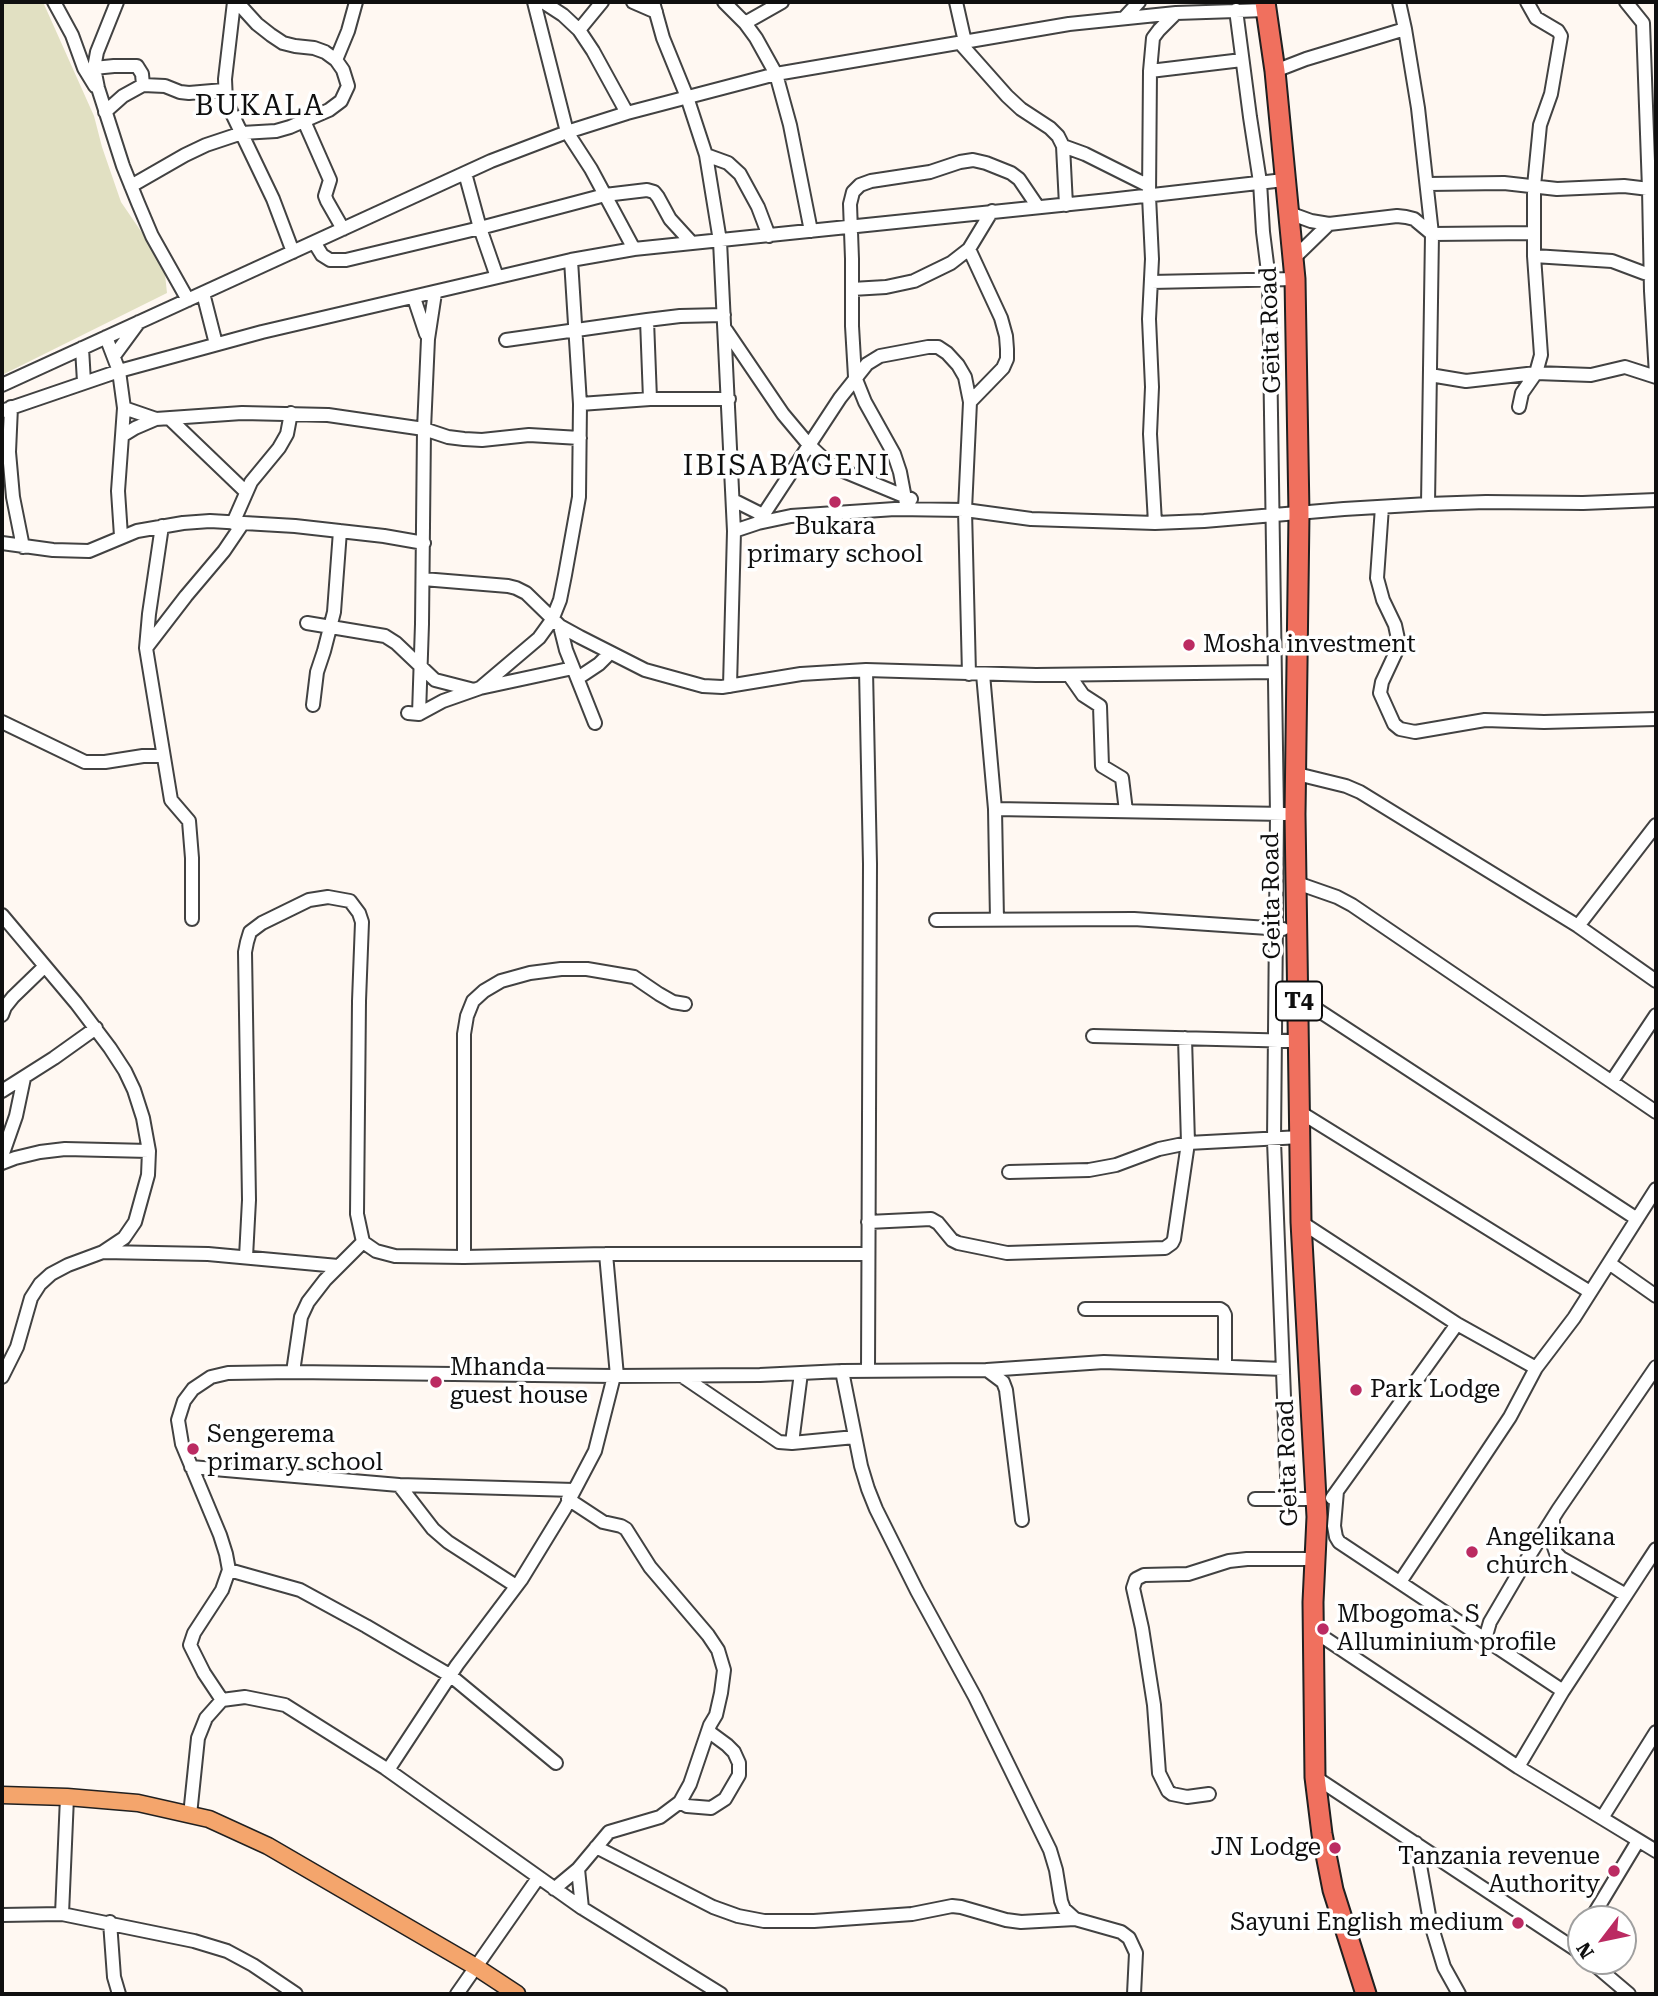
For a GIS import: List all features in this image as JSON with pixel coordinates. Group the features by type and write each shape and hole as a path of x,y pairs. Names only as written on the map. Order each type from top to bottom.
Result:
{"highway":[{"name":"Geita Road","path":"1265,6 1275,71 1295,279 1299,514 1297,774 1286,814 1297,883 1301,1222 1316,1508 1315,1777 1322,1834 1333,1889 1366,1994"}],"main road":[{"path":"2,1795 138,1803 209,1819 268,1846 476,1967 517,1994"}],"street":[{"path":"54,2 72,35 84,68 98,88"},
{"path":"117,2 97,52 94,68 98,88 131,186 152,236 188,300"},
{"path":"131,186 185,155 242,133 276,131 329,110 341,101 348,86 343,70 336,60 314,48 295,46 277,39 235,2"},
{"path":"235,2 224,90 226,101 273,199 293,252"},
{"path":"336,60 356,2"},
{"path":"534,2 567,132 634,249"},
{"path":"544,2 579,30 627,113"},
{"path":"579,30 601,2"},
{"path":"633,2 654,7 663,38 687,97 706,155 720,241 734,531 730,686"},
{"path":"724,2 746,23 776,74 790,125 811,231"},
{"path":"746,23 782,2"},
{"path":"956,2 962,43 1007,96 1058,136 1063,146 1066,205"},
{"path":"1125,17 1139,2"},
{"path":"1399,2 1428,184 1432,234 1428,504"},
{"path":"1519,407 1522,393 1536,373 1541,355 1534,257 1534,186 1540,125 1551,94 1561,36 1558,31 1536,18 1527,2"},
{"path":"1430,376 1466,381 1536,373 1591,375 1629,367 1656,376 1649,190 1652,164 1650,48 1643,23 1626,2"},
{"path":"2,386 465,173 567,132 627,113 776,74 1069,24 1265,6"},
{"path":"1236,10 1260,183 1269,280 1274,672 1286,814 1276,929 1274,1138 1288,1499"},
{"path":"1156,523 1150,434 1150,71 1153,38 1176,13"},
{"path":"1275,71 1306,58 1405,29"},
{"path":"1150,71 1242,60"},
{"path":"94,68 137,66 142,74 143,85"},
{"path":"105,112 123,96 143,85 154,84 188,93 224,90"},
{"path":"304,121 330,180 325,196 343,229"},
{"path":"1063,146 1099,160 1149,191"},
{"path":"706,155 728,163 740,174 758,206 769,236"},
{"path":"906,502 894,454 855,377 850,204 853,192 859,185 871,181 930,172 973,160 1011,173 1019,179 1038,207"},
{"path":"465,173 497,278"},
{"path":"23,547 13,497 6,409 119,372 216,344 571,260 634,249 1066,205 1149,191 1284,180"},
{"path":"1428,184 1504,183 1557,189 1625,186 1649,190"},
{"path":"314,242 322,255 337,262 605,195 638,191 654,192 670,219 691,242"},
{"path":"852,289 886,287 914,281 951,263 969,249 992,211"},
{"path":"1289,213 1329,224 1406,217 1414,219 1432,234 1534,233"},
{"path":"1293,259 1329,224"},
{"path":"969,249 1001,318 1007,349 1003,368 970,402"},
{"path":"1534,257 1612,261 1644,274 1653,274"},
{"path":"571,260 580,404 579,497 556,623 595,723"},
{"path":"1151,282 1295,279"},
{"path":"203,293 216,344"},
{"path":"435,293 428,339 424,429 421,667 413,714 477,689 575,673 599,664 610,653"},
{"path":"414,298 428,339"},
{"path":"506,340 680,316 723,315"},
{"path":"648,320 650,399"},
{"path":"114,356 139,321"},
{"path":"726,329 783,414 824,459 906,502 926,509 965,510 1031,519 1156,523 1428,504 1656,500"},
{"path":"106,337 119,372 124,408 118,491 121,536"},
{"path":"761,519 867,363 880,356 928,347 938,347 947,353 965,377 970,402 965,510 969,674"},
{"path":"82,348 84,383"},
{"path":"580,404 650,399 729,399"},
{"path":"124,408 156,419 171,420 242,413 291,413 328,415 424,429 448,438 482,440 529,435 580,438"},
{"path":"146,648 207,573 238,523 246,492 287,434 291,413"},
{"path":"122,436 156,419"},
{"path":"171,420 246,492"},
{"path":"733,500 761,519"},
{"path":"734,531 761,519 906,502"},
{"path":"1382,507 1377,578 1398,639 1396,652 1382,682 1381,692 1394,724 1400,729 1415,732 1485,720 1544,722 1656,719"},
{"path":"2,543 89,551 137,531 210,521 295,526 424,543"},
{"path":"162,526 146,648 171,800 189,821 192,919"},
{"path":"313,705 317,672 334,612 340,531"},
{"path":"423,579 516,588 526,593 556,623 610,653 645,670 703,687 730,686 801,674 866,670 969,674 1274,672"},
{"path":"307,623 385,636 435,680 477,689"},
{"path":"477,689 556,623"},
{"path":"866,670 870,864 868,1371"},
{"path":"983,674 995,809 997,920"},
{"path":"1069,674 1083,695 1100,706 1102,766 1122,778 1126,811"},
{"path":"2,722 85,762 163,756"},
{"path":"1297,774 1360,792 1578,926 1656,981"},
{"path":"995,809 1286,814"},
{"path":"1578,926 1656,825"},
{"path":"1297,883 1352,905 1656,1112"},
{"path":"246,1257 249,1200 247,942 250,932 262,923 309,900 328,897 350,901 362,922 357,1214 363,1242 376,1251 395,1256 464,1257 868,1254"},
{"path":"2,915 96,1028 125,1071 143,1118 149,1151 148,1175 135,1222 124,1238 103,1252 68,1265 40,1284 31,1298 17,1348 2,1377"},
{"path":"936,920 1134,919 1298,930"},
{"path":"2,1015 13,997 44,967"},
{"path":"464,1257 464,1034 473,1001 500,981 530,973 587,969 635,977 673,1002 685,1004"},
{"path":"1298,997 1637,1219"},
{"path":"1612,1081 1656,1015"},
{"path":"2,1090 96,1028"},
{"path":"1093,1036 1299,1041"},
{"path":"868,1222 931,1219 958,1243 1007,1253 1165,1248 1174,1239 1188,1143 1185,1038"},
{"path":"2,1156 16,1116 24,1078"},
{"path":"1300,1112 1590,1292"},
{"path":"1009,1172 1089,1170 1116,1165 1159,1149 1188,1143 1301,1137"},
{"path":"2,1163 65,1149 149,1151"},
{"path":"1400,1582 1510,1417 1536,1368 1574,1318 1656,1189"},
{"path":"1301,1222 1457,1324 1536,1368"},
{"path":"293,1372 301,1317 316,1290 363,1242"},
{"path":"103,1252 246,1257 338,1266"},
{"path":"388,1770 457,1665 540,1550 596,1451 615,1376 606,1254"},
{"path":"1609,1263 1656,1296"},
{"path":"1085,1309 1220,1309 1225,1315 1225,1366"},
{"path":"1255,1499 1288,1499 1316,1508 1337,1492 1457,1324"},
{"path":"222,1700 190,1645 194,1633 222,1590 229,1570 220,1535 181,1444 177,1420 184,1401 193,1389 211,1377 228,1373 293,1372 682,1376 987,1370 1104,1362 1283,1369"},
{"path":"1485,1639 1490,1622 1553,1519 1656,1367"},
{"path":"987,1370 1003,1382 1006,1390 1021,1520"},
{"path":"842,1371 861,1466 876,1509 975,1697 1050,1850 1061,1901 1074,1919"},
{"path":"792,1443 801,1373"},
{"path":"682,1376 779,1442 855,1437"},
{"path":"191,1467 399,1485 571,1495 603,1522 626,1529 650,1567 708,1634 718,1650 724,1670 721,1693 716,1715 690,1784 680,1802 660,1817 609,1832 578,1869 554,1889"},
{"path":"399,1485 432,1529 516,1586"},
{"path":"1337,1492 1334,1526 1337,1540 1563,1691"},
{"path":"1553,1519 1553,1544 1561,1558 1626,1595"},
{"path":"1518,1767 1563,1691 1656,1549"},
{"path":"1209,1794 1187,1797 1172,1794 1159,1773 1154,1705 1133,1588 1136,1579 1144,1576 1188,1574 1229,1561 1314,1559"},
{"path":"229,1570 300,1590 451,1676 556,1763"},
{"path":"1314,1632 1518,1767 1656,1852"},
{"path":"190,1815 198,1738 206,1718 222,1700 245,1697 285,1705 388,1770 582,1908 721,1994"},
{"path":"680,1802 687,1806 710,1808 725,1799 739,1775 739,1763 734,1752 708,1731"},
{"path":"1602,1818 1656,1732"},
{"path":"1315,1777 1567,1938"},
{"path":"62,1914 67,1797"},
{"path":"1599,1905 1638,1840"},
{"path":"1416,1843 1430,1921 1444,1966 1459,1994"},
{"path":"596,1847 713,1907 764,1921 814,1921 912,1914 952,1906 1021,1922 1074,1919 1121,1933 1129,1938 1136,1953 1134,1994"},
{"path":"578,1869 582,1908"},
{"path":"457,1994 538,1878"},
{"path":"2,1914 62,1914 194,1941 227,1951 296,1994"},
{"path":"110,1922 118,1994"},
{"path":"1607,1975 1629,1994"}],"green space":[{"path":"2,2 43,2 94,116 121,202 164,265 167,293 2,375"}],"place":[{"name":"Bukara primary school","path":"835,502"},
{"name":"Mosha investment","path":"1189,645"},
{"name":"Mhanda guest house","path":"436,1382"},
{"name":"Park Lodge","path":"1356,1390"},
{"name":"Sengerema primary school","path":"193,1449"},
{"name":"Angelikana church","path":"1472,1552"},
{"name":"Mbogoma. S Alluminium profile","path":"1323,1629"},
{"name":"JN Lodge","path":"1335,1848"},
{"name":"Tanzania revenue Authority","path":"1614,1871"},
{"name":"Sayuni English medium","path":"1518,1923"}],"district":[{"name":"BUKALA","path":"260,107"},
{"name":"IBISABAGENI","path":"787,467"}]}
